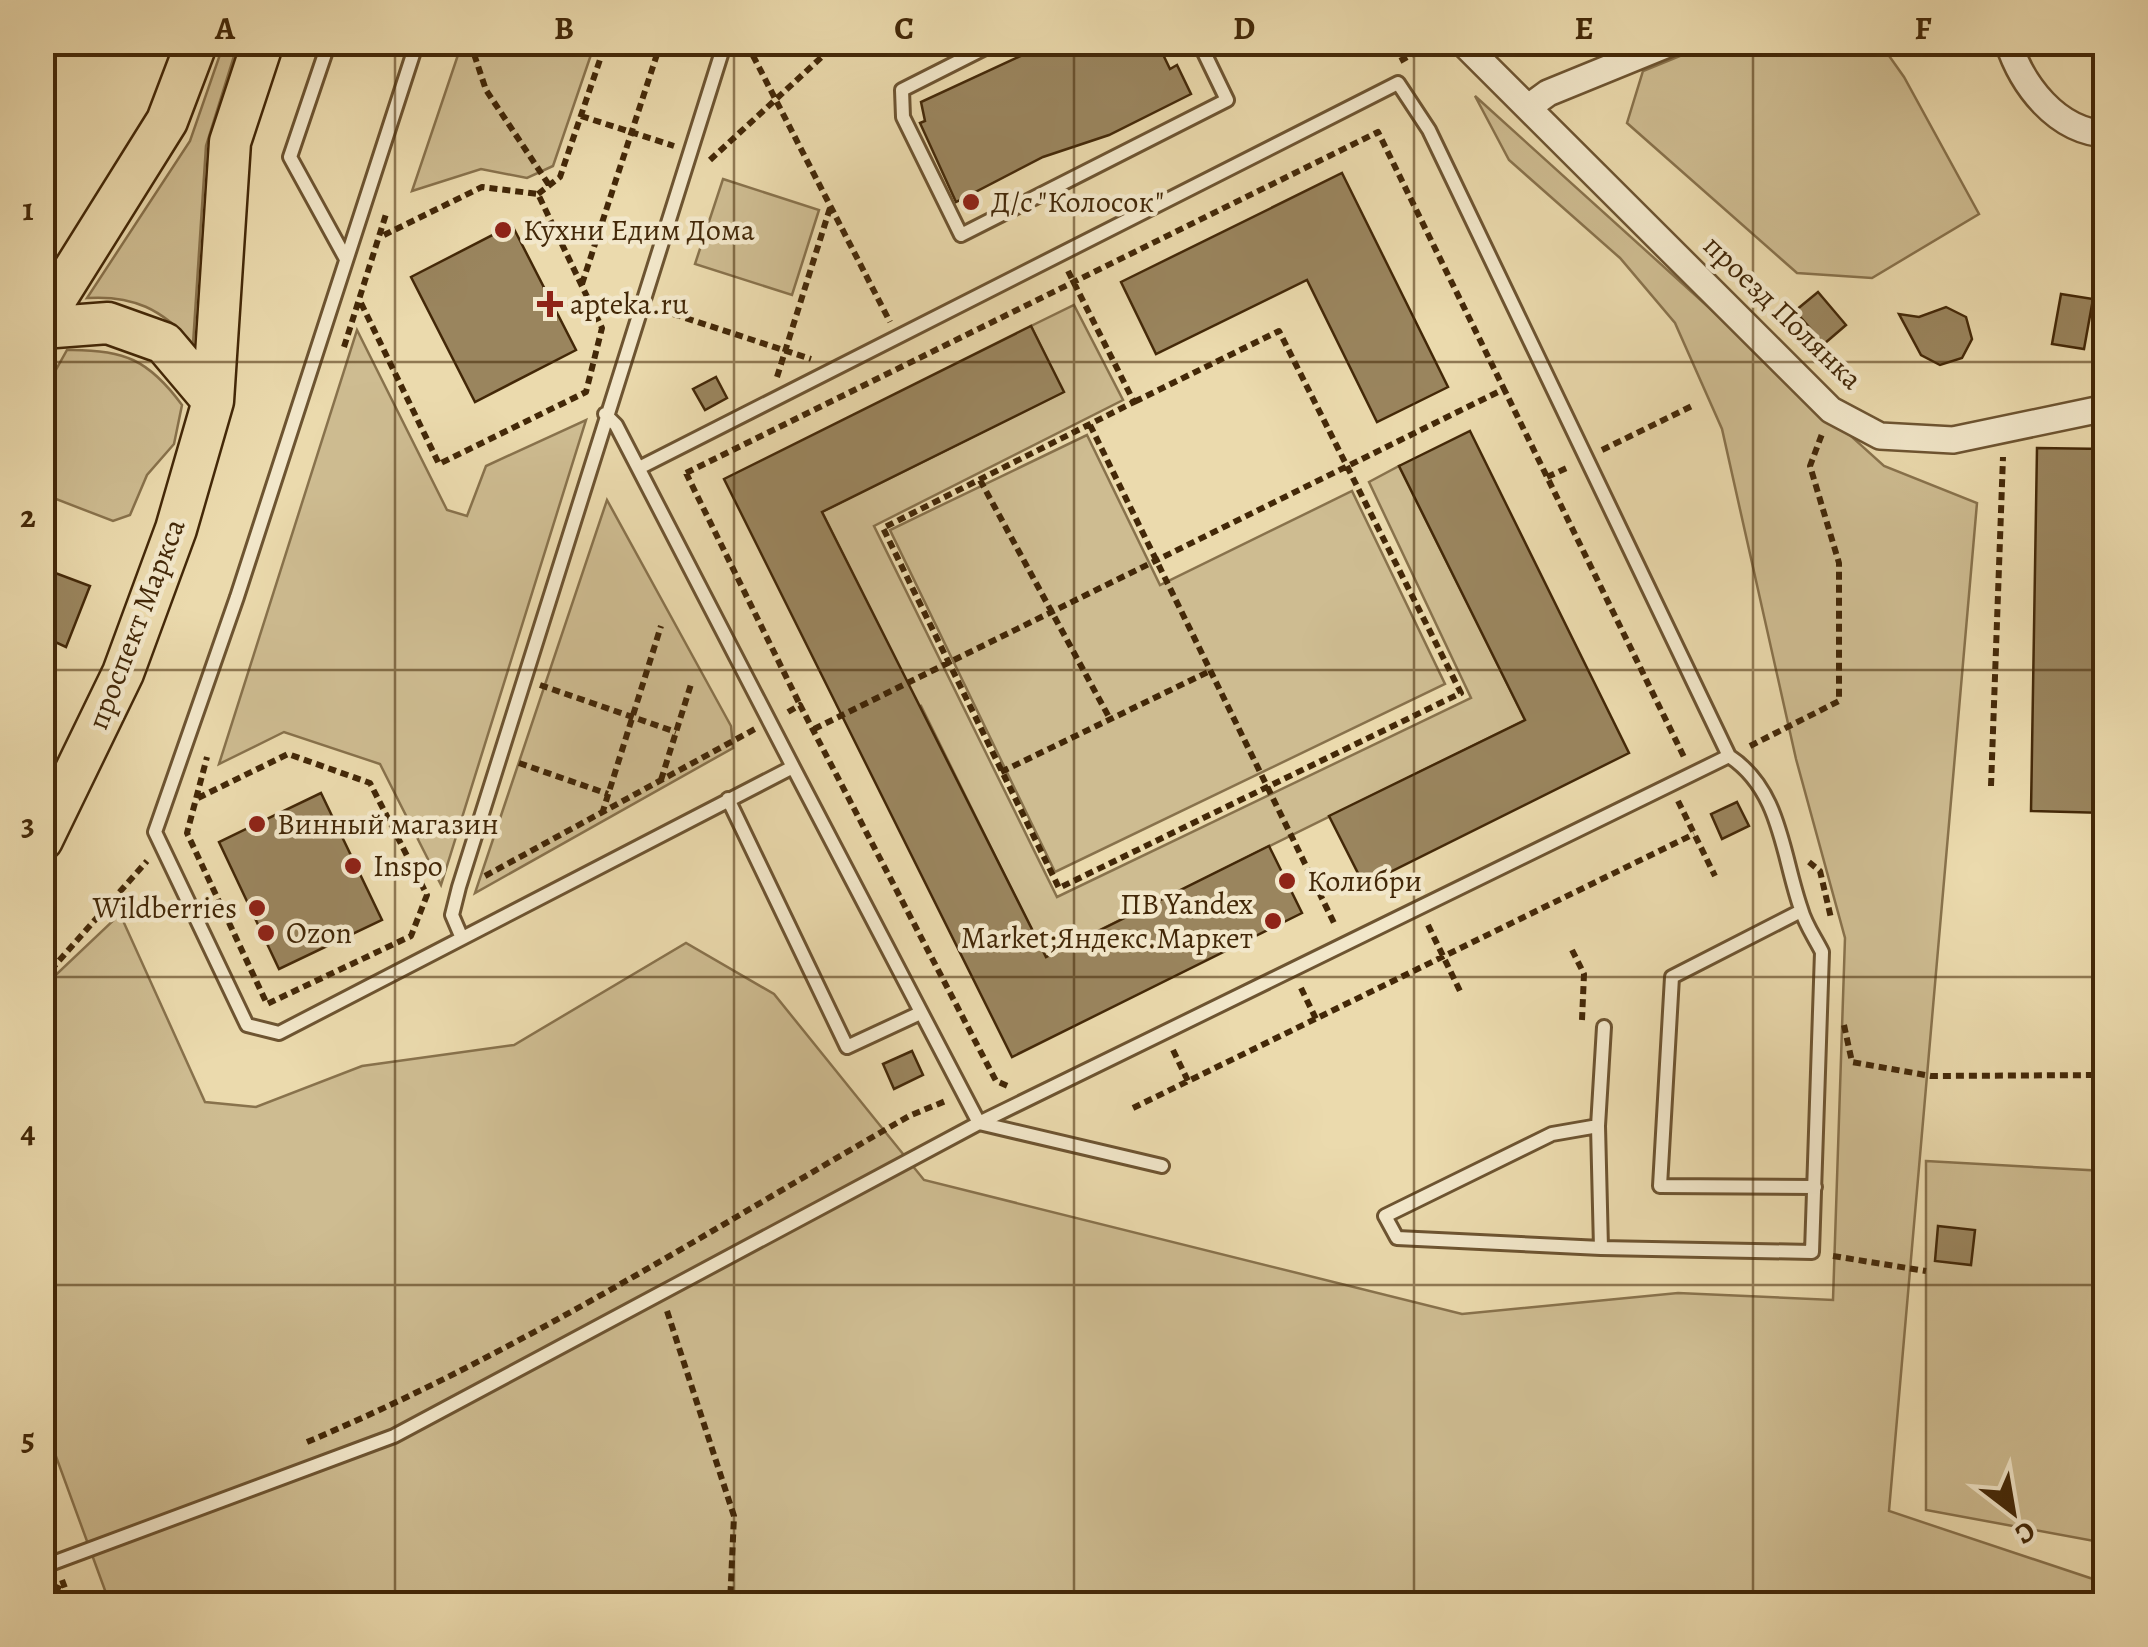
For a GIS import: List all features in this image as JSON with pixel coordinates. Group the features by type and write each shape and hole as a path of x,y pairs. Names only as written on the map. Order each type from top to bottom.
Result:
{"main road":[{"name":"проспект Маркса","path":"42,840 122,673 176,529 213,401 230,142 263,42"},
{"path":"42,324 167,120 190,51"},
{"path":"42,324 108,323 164,342 213,401"}],"street":[{"name":"проезд Полянка","path":"1462,42 1831,410 1880,436 1952,440 2106,408"},
{"path":"1530,106 1548,93 1673,42"},
{"path":"2008,42 2024,80 2059,117 2106,134"}],"lane":[{"path":"329,42 290,157 346,259"},
{"path":"417,42 237,597 156,832 247,1026 279,1033 793,767"},
{"path":"461,936 452,914 459,887 725,42"},
{"path":"998,42 902,90 902,117 961,235 1227,100 1199,42"},
{"path":"639,468 1398,83 1429,130 1729,756 1752,771 1786,841 1801,911 1822,952 1812,1252 1601,1248 1397,1238 1385,1216 1552,1134 1598,1126"},
{"path":"606,414 639,468 918,1014 979,1123 1162,1166"},
{"path":"42,1567 394,1436 979,1123 1729,756"},
{"path":"728,799 847,1046 918,1014"},
{"path":"1801,911 1672,977 1660,1186 1815,1187"},
{"path":"1601,1248 1598,1126 1604,1027"}],"path":[{"path":"470,42 486,90 550,185"},
{"path":"383,236 482,187 538,194 550,185 560,176 606,42"},
{"path":"582,285 661,42"},
{"path":"746,42 891,324 907,315"},
{"path":"581,116 699,154 692,177 838,42"},
{"path":"686,473 1378,132 1684,757 1662,768 1715,876"},
{"path":"360,302 439,464 586,392 602,328 538,194"},
{"path":"775,382 830,206"},
{"path":"1059,254 1134,402"},
{"path":"649,306 817,362"},
{"path":"1279,332 1461,693 1059,888 883,528 1090,424 1279,332"},
{"path":"814,729 1504,389"},
{"path":"1548,477 1694,405"},
{"path":"1729,756 1838,702 1839,563 1810,466 1831,410"},
{"path":"1090,424 1338,929"},
{"path":"1991,786 2005,430"},
{"path":"674,450 800,705 996,1081 1014,1088"},
{"path":"980,480 1110,719"},
{"path":"602,814 661,626"},
{"path":"1002,772 1210,670"},
{"path":"661,780 692,681"},
{"path":"531,699 536,683 676,732"},
{"path":"427,895 459,887 800,705"},
{"path":"288,754 370,782 427,895 411,936 267,1004 187,833 198,798 288,754"},
{"path":"509,760 608,794"},
{"path":"42,980 162,844 187,833"},
{"path":"1133,1108 1694,834"},
{"path":"1420,909 1460,991"},
{"path":"1320,938 1352,922"},
{"path":"1852,1062 1930,1076 2106,1075"},
{"path":"300,1445 385,1409 624,1279 909,1116 996,1081"},
{"path":"1812,1252 1926,1271"},
{"path":"660,1291 734,1516 730,1604"},
{"path":"42,1526 48,1538 65,1532"},
{"path":"62,1579 71,1604"}],"shaded area":[{"path":"1714,42 1880,43 1904,77 1979,214 1872,278 1797,273 1627,123 1643,71"},
{"path":"224,43 238,43 206,146 193,344 170,322 146,307 119,299 87,298 190,141"},
{"path":"462,43 595,43 553,166 527,178 481,169 412,191"},
{"path":"1475,96 1884,466 1977,503 1889,1511 2105,1583 2105,1604 110,1604 43,1421 43,987 120,914 205,1102 256,1107 362,1066 514,1045 686,943 774,994 924,1180 1462,1314 1678,1293 1833,1300 1845,938 1796,759 1722,429 1675,323 1620,258 1509,160"},
{"path":"723,179 819,210 792,295 695,264"},
{"path":"1074,305 1123,400 874,526 1057,897 1471,698 1369,482 1399,466 1525,720 1045,957 921,706 854,738 837,705 901,672 822,512 1063,392 1031,326"},
{"path":"357,330 447,510 467,516 486,466 586,420 441,885 380,764 284,732 219,764"},
{"path":"67,350 104,352 134,360 158,377 182,405 174,444 147,475 130,515 113,521 43,494 47,451 43,393"},
{"path":"1087,435 1160,585 1352,491 1445,684 1055,872 890,530"},
{"path":"607,500 731,726 733,748 475,893"},
{"path":"1926,1161 2105,1171 2105,1543 1926,1510"}],"building":[{"path":"1051,42 1157,42 1170,69 1177,65 1191,94 1109,135 1043,157 956,202 920,123 925,121 921,102"},
{"path":"1342,173 1448,387 1377,422 1307,280 1156,354 1121,282"},
{"path":"512,225 576,350 475,402 411,277"},
{"path":"1818,292 1846,325 1824,344 1795,311"},
{"path":"2061,294 2093,299 2084,349 2052,344"},
{"path":"1946,307 1966,317 1972,339 1962,358 1940,365 1921,355 1899,314 1919,317"},
{"path":"1031,326 1064,392 822,512 1046,957 1269,846 1302,913 1012,1057 724,479"},
{"path":"716,377 727,398 705,410 693,389"},
{"path":"1470,431 1629,753 1364,885 1329,816 1525,720 1399,466"},
{"path":"2037,448 2106,449 2106,813 2031,811"},
{"path":"42,568 90,586 66,647 42,636"},
{"path":"321,793 382,920 279,969 219,842"},
{"path":"1737,802 1749,826 1722,839 1711,814"},
{"path":"912,1051 923,1075 894,1089 883,1064"},
{"path":"1938,1226 1975,1230 1971,1265 1935,1261"}],"place":[{"name":"Д/с \"Колосок\"","path":"971,202"},
{"name":"Кухни Едим Дома","path":"503,230"},
{"name":"apteka.ru","path":"550,304"},
{"name":"Винный магазин","path":"257,824"},
{"name":"Inspo","path":"353,866"},
{"name":"Колибри","path":"1287,881"},
{"name":"Wildberries","path":"257,908"},
{"name":"ПВ Yandex Market;Яндекс.Маркет","path":"1273,921"},
{"name":"Ozon","path":"266,933"}]}
